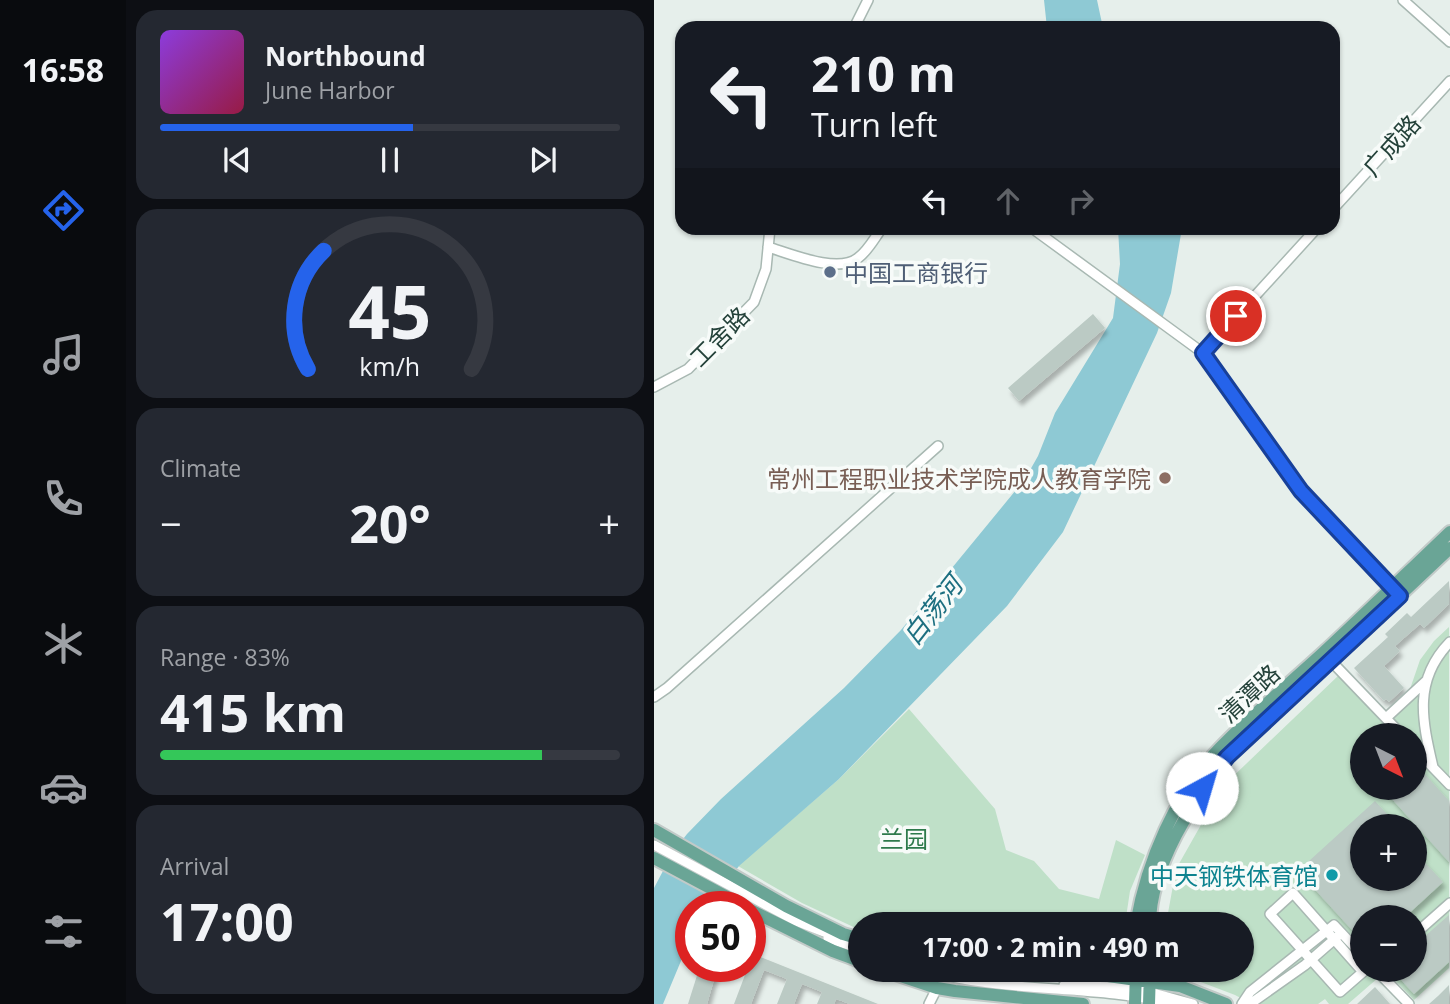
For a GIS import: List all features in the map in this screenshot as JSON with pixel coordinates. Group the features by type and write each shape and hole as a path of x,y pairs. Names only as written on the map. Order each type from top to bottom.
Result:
{"main road":[{"name":"清潭路","path":"1150,912 1165,859 1202,788 1227,757 1331,661 1450,532"},
{"name":"清潭路","path":"1139,912 1151,866 1166,831 1193,782 1219,749 1396,592 1450,548"},
{"path":"654,833 666,856 726,886 786,906 848,935"},
{"path":"666,856 726,886 730,891"},
{"path":"766,918 848,956"},
{"path":"919,982 937,988 978,993 1022,993 1083,1004"},
{"path":"1093,982 1150,989 1180,986 1226,1004"},
{"path":"978,993 995,1004"},
{"path":"1006,1004 1022,993"}],"street":[{"path":"858,21 869,0"},
{"path":"1402,0 1450,42"},
{"name":"广成路","path":"1340,201 1450,81"},
{"name":"工舍路","path":"654,387 688,369 754,302 767,269 769,235"},
{"path":"768,247 818,262 847,264 860,258 877,235"},
{"path":"1042,235 1203,353 1301,491 1396,592"},
{"path":"1203,353 1311,235"},
{"path":"654,697 938,446"},
{"path":"1433,767 1422,704 1428,673 1450,642"},
{"path":"1331,661 1391,723"},
{"path":"1386,718 1426,681"},
{"path":"1428,762 1450,785"},
{"path":"654,845 666,856"},
{"path":"654,851 666,856"},
{"path":"726,886 796,921 848,942"},
{"path":"1338,936 1363,971 1340,992 1270,914 1293,893 1327,931 1338,936 1350,946"},
{"path":"1427,923 1450,903"},
{"path":"1242,1004 1250,992 1327,931"},
{"path":"1250,1004 1311,960 1338,936"},
{"path":"970,982 1022,993 1135,988"},
{"path":"1010,982 1135,988"},
{"path":"1388,982 1409,1004"},
{"path":"929,1004 937,988"},
{"path":"1150,989 1174,1004"},
{"path":"1150,989 1193,1004"}],"green space":[{"path":"1449,627 1449,968 1414,1000 1397,982 1427,982 1427,905 1350,905 1350,982 1373,982 1348,1004 1329,1004 1325,999 1318,1004 1252,1004 1201,982 1254,982 1254,912 1168,912 1176,869 1223,786 1339,675 1379,717 1410,689 1420,660"},
{"name":"兰园","path":"909,709 995,809 1006,850 1034,861 1059,889 1099,899 1116,840 1145,855 1130,891 1127,912 848,912 848,924 802,903 738,866 839,779"}],"water":[{"path":"1044,0 1097,0 1102,21 1046,21"},
{"name":"白荡河","path":"1118,235 1181,235 1171,293 1157,333 1063,532 1007,606 839,779 739,866 720,891 675,891 675,975 663,1004 654,1004 654,888 673,852 721,799 844,688 901,630 1025,479 1038,456 1055,413 1113,318 1120,264"}],"building":[{"path":"1093,314 1105,328 1019,401 1008,388"},
{"path":"1449,581 1449,604 1424,628 1420,624 1395,646 1400,651 1384,666 1404,688 1389,702 1386,699 1384,701 1354,668 1388,637 1385,634 1407,613 1411,617"},
{"path":"1428,778 1449,801 1449,862 1427,838 1427,814 1406,814 1393,800 1428,800"},
{"path":"1375,801 1387,814 1361,814"},
{"path":"1350,824 1350,891 1427,891 1427,865 1443,882 1418,905 1350,905 1350,928 1298,871"},
{"path":"1449,915 1449,962 1414,994 1403,982 1427,982 1427,934"},
{"path":"766,959 878,1004 850,1004 836,999 834,1004 817,1004 822,992 802,984 794,1004 777,1004 787,979 766,971"},
{"path":"695,982 713,982 707,1004 688,1004"},
{"path":"742,982 759,982 751,1004 734,1004"},
{"path":"1449,985 1449,1004 1429,1004 1438,996"},
{"path":"1375,987 1390,1004 1357,1004"}],"place":[{"name":"中国工商银行","path":"830,272"},
{"name":"常州工程职业技术学院成人教育学院","path":"1165,478"},
{"name":"中天钢铁体育馆","path":"1332,875"}],"route":[{"path":"1202,788 1227,757 1400,596 1301,491 1203,353 1236,316"}]}
